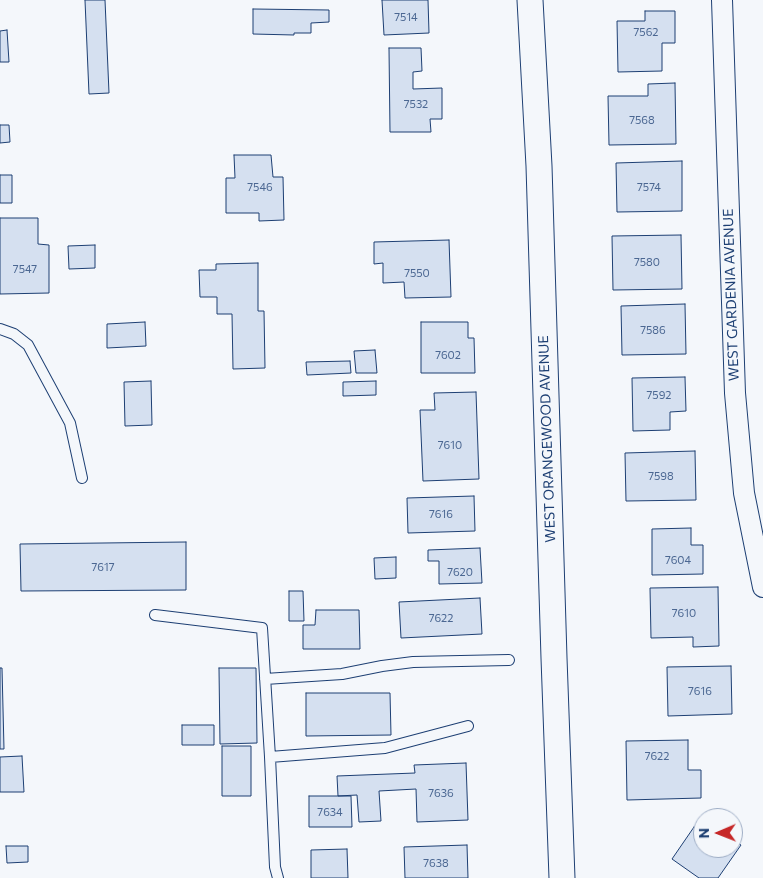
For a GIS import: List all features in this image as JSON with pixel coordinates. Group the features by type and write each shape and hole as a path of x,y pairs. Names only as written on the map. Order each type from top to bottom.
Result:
{"street":[{"name":"WEST ORANGEWOOD AVENUE","path":"530,0 539,166 562,878"},
{"name":"WEST GARDENIA AVENUE","path":"722,0 734,393 744,493 763,587"}],"lane":[{"path":"0,329 14,334 28,346 70,423 82,478"},
{"path":"155,615 262,628 275,867 278,878"},
{"path":"265,680 342,674 413,662 509,660"},
{"path":"270,757 385,748 468,726"}],"building":[{"path":"85,0 105,0 109,93 89,94"},
{"path":"382,0 428,0 429,33 384,35"},
{"path":"253,9 329,10 329,22 311,23 311,33 294,33 294,35 253,34"},
{"path":"645,11 675,11 675,43 662,43 662,71 618,72 617,21 645,21"},
{"path":"7,30 9,62 0,62 0,31"},
{"path":"389,48 421,48 422,71 413,72 413,89 442,88 442,119 430,119 431,132 390,132"},
{"path":"675,83 676,144 609,145 608,96 648,96 648,84"},
{"path":"0,125 9,125 10,142 0,143"},
{"path":"234,155 271,155 273,177 283,177 284,220 259,221 259,213 226,213 226,178 235,178"},
{"path":"682,161 682,211 617,212 616,163"},
{"path":"0,175 12,175 12,203 0,203"},
{"path":"0,218 38,218 38,244 49,245 49,293 0,294"},
{"path":"681,235 682,289 613,290 612,236"},
{"path":"449,240 451,297 405,298 404,282 383,283 383,263 374,264 374,242"},
{"path":"95,245 95,268 69,269 68,246"},
{"path":"258,263 258,311 264,311 265,368 233,369 232,314 217,314 217,297 200,297 199,270 216,270 216,264"},
{"path":"685,304 686,354 622,355 621,306"},
{"path":"145,322 146,346 107,348 107,324"},
{"path":"421,322 468,322 468,338 474,338 475,373 421,373"},
{"path":"375,350 377,373 356,373 354,351"},
{"path":"350,361 351,373 307,375 306,362"},
{"path":"685,377 686,411 670,412 670,430 633,431 632,378"},
{"path":"151,381 152,425 125,426 124,382"},
{"path":"376,381 376,395 343,396 343,382"},
{"path":"476,392 479,479 423,481 420,410 435,410 434,393"},
{"path":"695,451 696,500 626,501 625,453"},
{"path":"474,496 475,531 408,533 407,498"},
{"path":"691,528 691,545 703,545 703,574 652,575 652,529"},
{"path":"186,542 186,590 21,591 20,544"},
{"path":"480,548 482,583 439,584 439,561 428,561 428,550"},
{"path":"396,557 396,578 375,579 374,558"},
{"path":"718,587 719,646 693,647 693,637 651,638 650,588"},
{"path":"289,591 303,591 304,621 289,621"},
{"path":"480,598 482,634 401,638 399,602"},
{"path":"316,610 359,610 360,649 303,649 303,625 315,625"},
{"path":"731,666 732,714 668,716 667,667"},
{"path":"0,668 2,668 4,749 0,749"},
{"path":"219,668 256,668 257,743 220,744"},
{"path":"306,693 390,693 391,735 306,736"},
{"path":"182,725 214,725 214,745 182,745"},
{"path":"688,740 688,770 701,770 701,798 627,800 626,741"},
{"path":"222,746 251,746 251,796 222,796"},
{"path":"22,756 24,792 0,792 0,757"},
{"path":"466,763 468,820 417,822 416,789 379,791 381,821 359,822 357,795 338,796 337,776 415,773 414,765"},
{"path":"309,796 351,796 352,827 309,827"},
{"path":"693,828 693,858 732,858 718,878 699,878 672,859"},
{"path":"467,845 468,878 405,878 404,847"},
{"path":"6,846 28,846 28,862 7,863"},
{"path":"347,849 348,878 311,878 311,850"}]}
